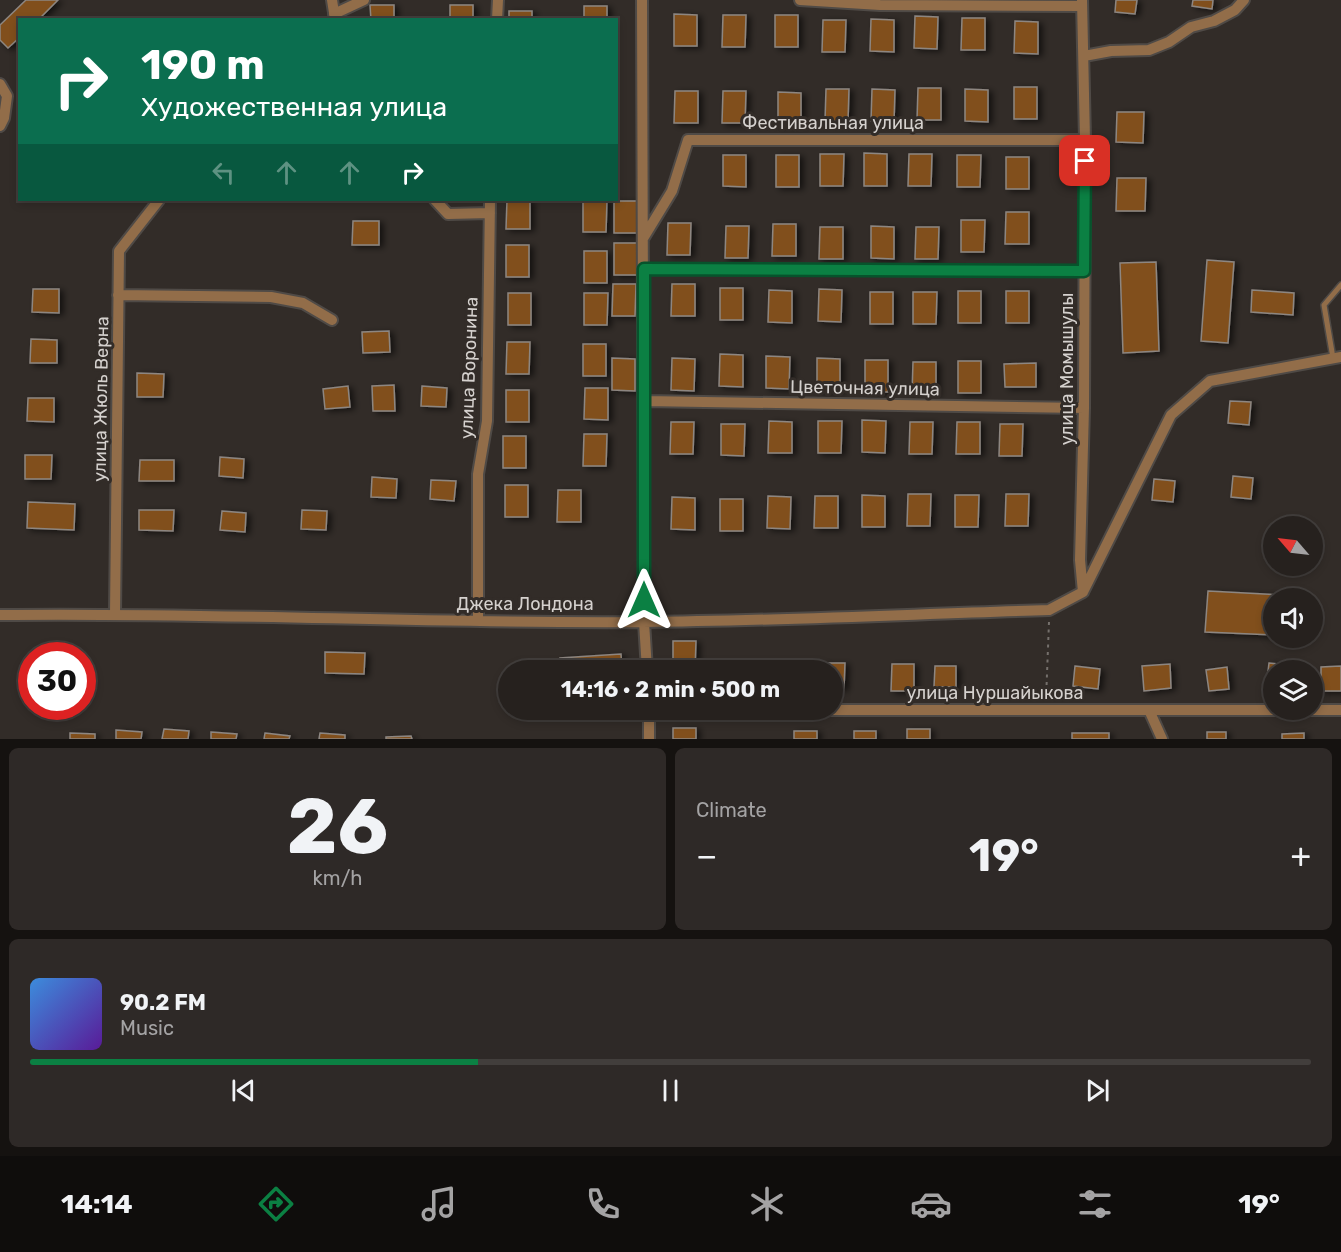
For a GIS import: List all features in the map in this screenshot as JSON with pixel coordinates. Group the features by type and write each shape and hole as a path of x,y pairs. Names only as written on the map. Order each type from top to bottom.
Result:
{"street":[{"path":"332,0 335,17 364,0"},
{"path":"497,18 498,0"},
{"path":"642,0 644,622 646,660"},
{"path":"800,0 880,5 1082,3"},
{"path":"1084,56 1111,51 1149,50 1169,42 1191,27 1214,21 1235,10 1244,0"},
{"name":"улица Момышулы","path":"1082,3 1085,140 1084,408 1080,560 1083,592"},
{"path":"0,84 8,96 4,118 0,126"},
{"name":"Фестивальная улица","path":"644,237 672,191 688,140 1085,140"},
{"name":"улица Жюль Верна","path":"115,614 119,251 158,201"},
{"path":"436,201 448,214 490,213"},
{"name":"улица Воронина","path":"478,621 478,474 487,421 490,201"},
{"path":"644,269 1084,271"},
{"path":"118,296 271,297 303,303 332,320"},
{"path":"1049,610 1083,592 1171,415 1210,381 1337,357"},
{"name":"Цветочная улица","path":"645,401 1084,408"},
{"name":"Джека Лондона","path":"0,615 115,614 644,622 1049,610"},
{"name":"улица Нуршайыкова","path":"843,710 1341,710"},
{"path":"1149,710 1162,739"},
{"path":"649,720 649,739"}],"lane":[{"path":"1337,357 1324,305 1341,285"}],"path":[{"path":"1046,709 1049,610"}],"building":[{"path":"26,0 58,0 40,18 18,18 18,39 8,48 0,40 0,25"},
{"path":"1116,0 1137,0 1135,14 1115,12"},
{"path":"1193,0 1213,0 1212,9 1192,6"},
{"path":"370,5 394,5 394,18 371,18"},
{"path":"450,5 473,5 473,18 450,18"},
{"path":"584,6 607,6 607,18 584,18"},
{"path":"509,11 532,11 532,18 509,18"},
{"path":"674,14 697,15 697,46 674,46"},
{"path":"723,15 746,15 745,47 722,47"},
{"path":"775,15 798,15 798,47 775,47"},
{"path":"915,16 938,17 937,49 914,48"},
{"path":"962,18 985,18 985,50 961,50"},
{"path":"871,19 894,20 894,52 870,51"},
{"path":"823,20 846,20 845,52 822,52"},
{"path":"1015,21 1038,22 1038,54 1014,53"},
{"path":"1014,87 1037,87 1037,119 1014,119"},
{"path":"918,88 941,88 941,120 917,120"},
{"path":"826,89 849,89 848,121 825,121"},
{"path":"872,89 895,90 894,122 871,121"},
{"path":"965,89 988,90 988,122 965,121"},
{"path":"675,91 698,91 698,123 674,123"},
{"path":"723,91 746,91 745,123 722,123"},
{"path":"778,92 801,93 801,125 778,124"},
{"path":"1117,112 1144,112 1143,143 1116,142"},
{"path":"864,153 887,154 887,186 864,186"},
{"path":"820,154 844,154 843,186 820,186"},
{"path":"909,154 932,154 931,186 908,186"},
{"path":"723,155 746,155 746,187 723,186"},
{"path":"776,155 799,155 799,187 776,187"},
{"path":"957,155 981,155 980,187 957,187"},
{"path":"1006,157 1029,157 1029,189 1006,189"},
{"path":"1117,178 1146,178 1145,211 1116,211"},
{"path":"507,201 530,201 530,229 506,229"},
{"path":"583,201 607,201 606,232 583,232"},
{"path":"614,201 638,201 637,233 614,233"},
{"path":"1006,212 1029,212 1029,244 1005,244"},
{"path":"961,220 985,220 984,252 961,252"},
{"path":"353,221 379,221 379,245 352,245"},
{"path":"668,223 691,223 690,255 667,255"},
{"path":"773,224 796,224 796,256 772,256"},
{"path":"726,226 749,226 748,258 725,258"},
{"path":"871,226 894,227 894,259 871,258"},
{"path":"820,227 843,227 843,259 819,259"},
{"path":"916,227 939,227 938,259 915,259"},
{"path":"614,243 637,243 637,275 614,275"},
{"path":"506,245 529,245 529,277 506,277"},
{"path":"584,251 607,251 607,283 584,283"},
{"path":"1207,260 1234,262 1228,343 1201,341"},
{"path":"1156,262 1159,351 1123,353 1120,263"},
{"path":"613,284 636,284 635,316 612,316"},
{"path":"672,284 695,284 695,316 671,316"},
{"path":"720,288 743,288 743,320 720,320"},
{"path":"33,289 59,289 59,313 32,312"},
{"path":"819,289 842,290 841,322 818,321"},
{"path":"769,290 792,291 792,323 768,322"},
{"path":"1252,290 1294,293 1293,315 1251,312"},
{"path":"958,291 981,291 981,323 958,323"},
{"path":"1006,291 1029,291 1029,323 1006,323"},
{"path":"870,292 893,292 893,324 870,324"},
{"path":"913,292 937,292 936,324 913,324"},
{"path":"508,293 531,293 531,325 508,325"},
{"path":"584,293 608,293 607,325 584,325"},
{"path":"389,331 390,352 363,353 362,332"},
{"path":"31,339 57,340 57,363 30,363"},
{"path":"507,342 530,342 529,374 506,374"},
{"path":"583,344 606,344 606,376 583,376"},
{"path":"720,354 743,355 743,387 719,386"},
{"path":"766,356 790,357 789,389 766,388"},
{"path":"612,358 635,359 635,391 612,390"},
{"path":"672,358 695,359 694,391 671,390"},
{"path":"817,358 840,359 840,391 817,390"},
{"path":"865,360 888,360 888,392 865,392"},
{"path":"958,361 981,361 981,393 958,393"},
{"path":"913,362 936,362 936,394 912,394"},
{"path":"1036,363 1036,387 1005,387 1004,364"},
{"path":"137,373 164,374 163,397 137,397"},
{"path":"394,385 395,411 373,411 372,386"},
{"path":"348,386 350,407 325,409 323,389"},
{"path":"422,386 447,388 446,407 421,406"},
{"path":"585,388 608,388 608,420 584,419"},
{"path":"506,390 529,390 529,422 506,422"},
{"path":"28,398 54,398 54,422 27,421"},
{"path":"1230,401 1251,402 1249,425 1228,423"},
{"path":"862,420 886,421 885,453 862,452"},
{"path":"769,421 792,422 792,453 768,453"},
{"path":"818,421 842,421 841,453 818,453"},
{"path":"671,422 694,422 693,454 670,454"},
{"path":"910,422 933,422 932,454 909,454"},
{"path":"957,422 980,422 980,454 956,454"},
{"path":"721,424 745,424 744,456 721,455"},
{"path":"1000,424 1023,424 1022,456 999,456"},
{"path":"584,434 607,434 606,466 583,466"},
{"path":"503,436 526,436 526,468 503,468"},
{"path":"25,455 52,455 51,479 25,479"},
{"path":"220,457 244,459 243,478 219,476"},
{"path":"140,460 174,460 174,481 139,481"},
{"path":"1233,476 1253,478 1251,499 1231,497"},
{"path":"372,477 397,479 396,498 371,497"},
{"path":"1154,479 1175,481 1173,502 1152,500"},
{"path":"431,480 456,481 454,501 430,499"},
{"path":"505,485 528,485 528,517 505,517"},
{"path":"558,490 581,490 581,522 557,522"},
{"path":"908,494 931,494 930,526 907,526"},
{"path":"1006,494 1029,494 1028,526 1005,526"},
{"path":"862,495 885,496 885,527 862,527"},
{"path":"955,495 979,495 978,527 955,527"},
{"path":"768,496 791,497 790,529 767,528"},
{"path":"815,496 838,496 838,528 814,528"},
{"path":"672,497 695,498 695,530 671,529"},
{"path":"720,499 743,499 743,531 720,531"},
{"path":"28,502 75,504 74,530 27,528"},
{"path":"139,510 174,510 173,531 139,530"},
{"path":"302,510 327,511 326,530 301,529"},
{"path":"222,511 246,513 245,532 220,530"},
{"path":"1208,591 1263,594 1263,635 1205,632"},
{"path":"673,641 696,641 695,660 673,660"},
{"path":"325,652 365,653 364,674 325,673"},
{"path":"621,654 621,660 560,660 560,658"},
{"path":"843,663 845,663 844,688"},
{"path":"892,664 914,664 914,691 891,691"},
{"path":"1170,664 1171,688 1144,691 1142,666"},
{"path":"935,666 956,666 956,687 934,687"},
{"path":"1075,666 1100,669 1098,689 1073,686"},
{"path":"1341,666 1341,691 1323,691 1323,667"},
{"path":"1227,667 1229,689 1209,691 1206,670"},
{"path":"673,728 696,728 696,739 673,739"},
{"path":"164,729 189,731 188,739 162,739"},
{"path":"907,729 930,729 930,739 907,739"},
{"path":"116,730 142,732 141,739 116,739"},
{"path":"794,731 817,731 817,739 794,739"},
{"path":"854,731 876,731 876,739 854,739"},
{"path":"211,732 237,734 236,739 211,739"},
{"path":"1207,732 1226,732 1226,739 1207,739"},
{"path":"70,733 95,734 95,739 70,739"},
{"path":"265,733 290,736 289,739 264,739"},
{"path":"320,733 345,735 345,739 319,739"},
{"path":"1072,733 1109,733 1109,739 1072,739"},
{"path":"1304,733 1304,739 1282,739 1282,734"},
{"path":"411,736 412,739 386,739 386,737"}],"route":[{"path":"644,600 644,269 1084,271 1085,161"}]}
